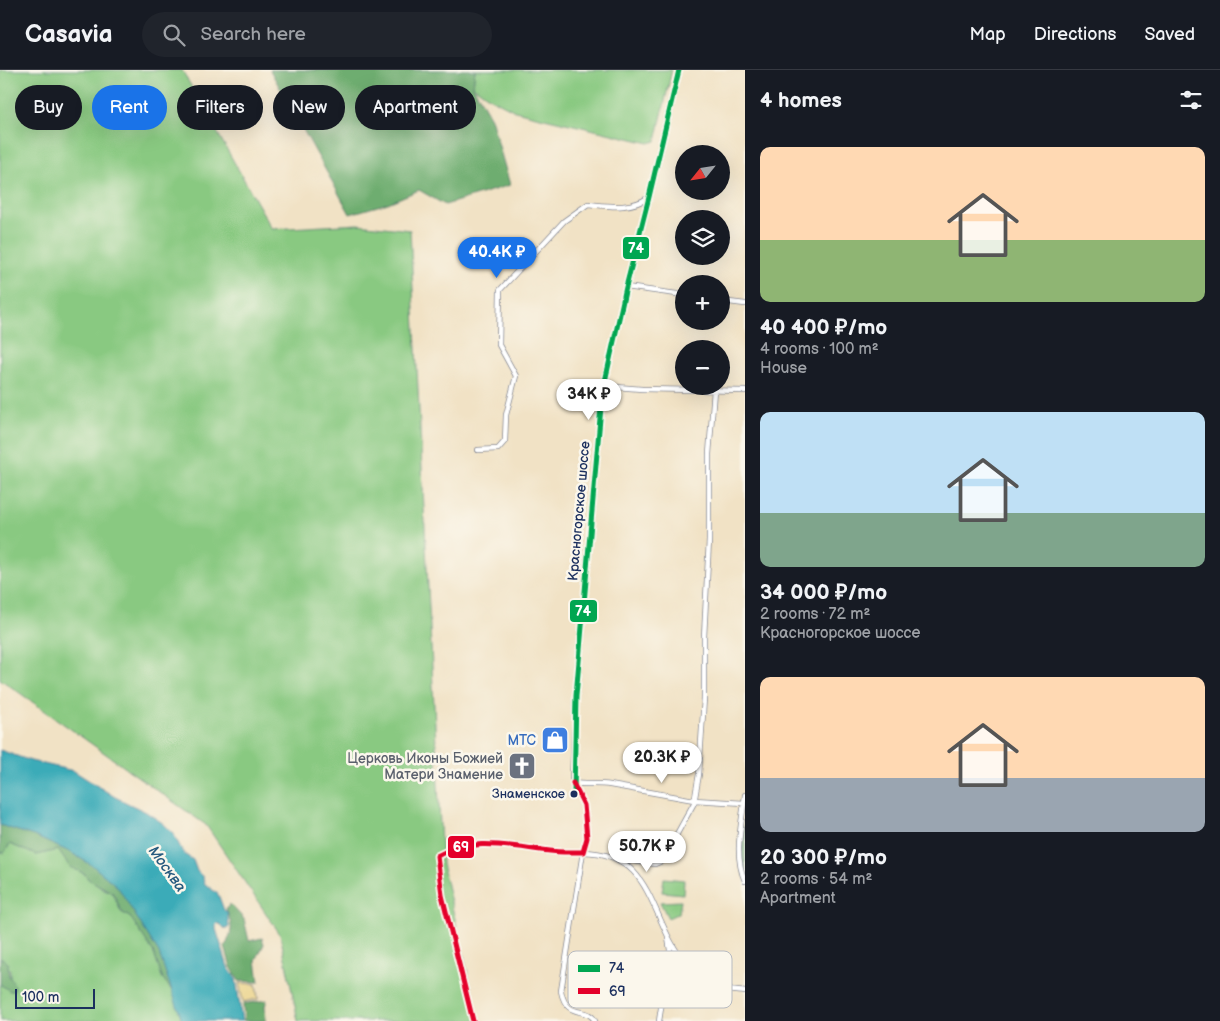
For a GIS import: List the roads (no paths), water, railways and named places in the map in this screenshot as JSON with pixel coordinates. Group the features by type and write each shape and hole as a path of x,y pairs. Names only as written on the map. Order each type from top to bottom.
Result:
{"street":[{"name":"Красногорское шоссе","path":"573,782 576,696 602,395 626,287 650,197 679,70"},
{"path":"478,450 498,449 505,441 506,416 516,376 499,344 500,290 564,221 588,204 634,205 650,197"},
{"path":"626,287 675,294"},
{"path":"730,302 745,304"},
{"path":"604,384 642,389 675,389"},
{"path":"730,391 745,391"},
{"path":"473,1021 442,895 437,856 448,850 483,844 564,852 600,853 618,859 655,864 662,861 694,800 699,774 704,698 704,622 709,540 709,454 714,395"},
{"path":"573,782 574,794"},
{"path":"573,782 581,784 610,784 694,800 744,803"},
{"path":"573,782 584,805 587,838 583,852 561,991 562,1000 568,1010 573,1013 590,1015 595,1021"},
{"path":"745,795 738,861 745,881"},
{"path":"618,859 640,880 649,893 668,936 677,951"},
{"path":"668,936 670,951"},
{"path":"732,991 745,992"},
{"path":"659,1021 661,1008"}],"water":[{"name":"Москва","path":"0,750 31,761 74,771 115,797 146,812 164,824 173,833 184,854 193,860 197,871 203,877 204,883 218,894 224,910 227,912 229,927 224,929 218,923 216,929 228,967 236,979 242,1021 181,1021 159,953 118,887 93,866 70,852 34,836 0,825"}],"place":[{"name":"МТС","path":"555,740"},
{"name":"Церковь Иконы Божией Матери Знамение","path":"522,766"},
{"name":"Знаменское","path":"574,794"}]}
